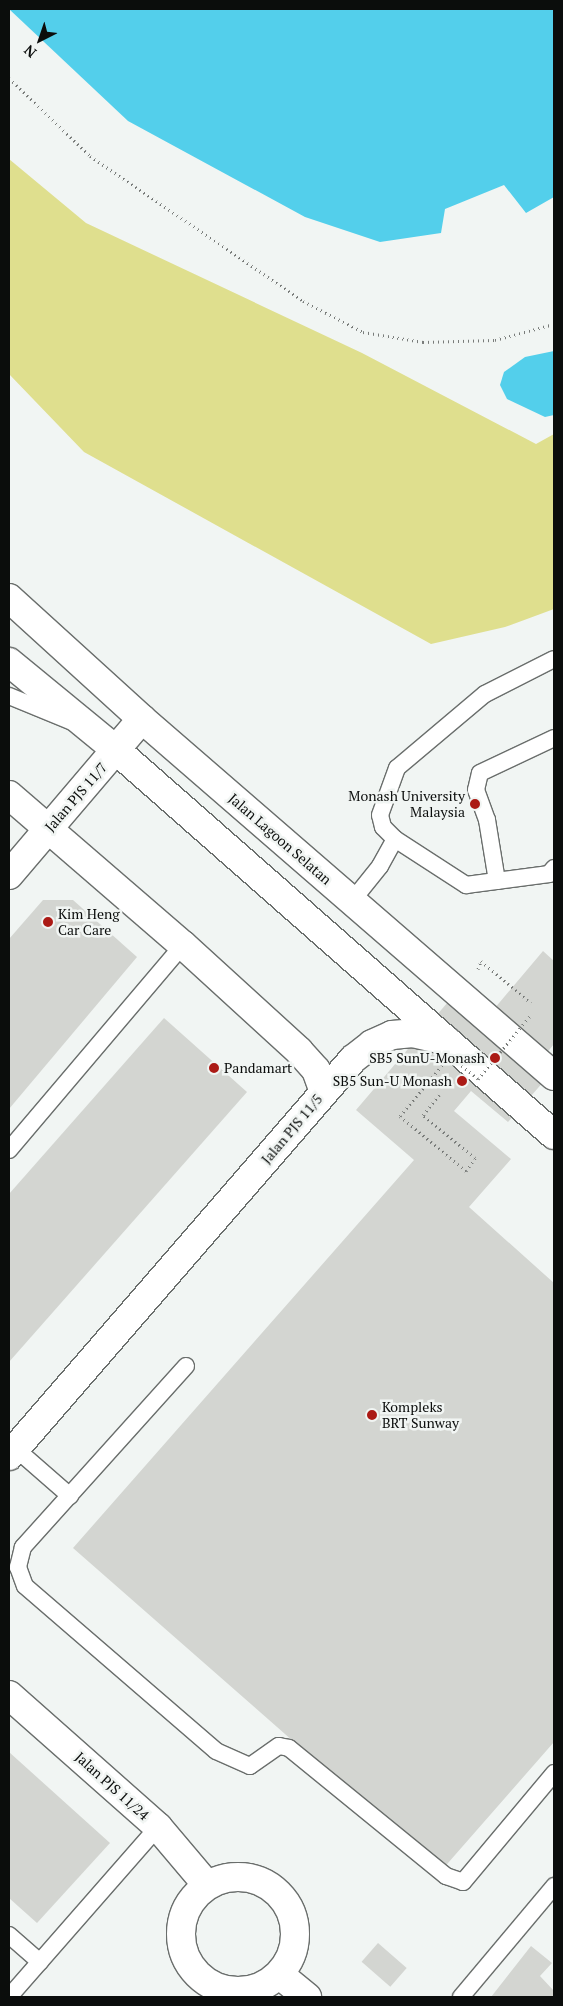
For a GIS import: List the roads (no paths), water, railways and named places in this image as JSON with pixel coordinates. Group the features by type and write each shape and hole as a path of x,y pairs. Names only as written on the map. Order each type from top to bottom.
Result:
{"street":[{"name":"Jalan Lagoon Selatan","path":"9,598 142,719 554,1076"},
{"path":"9,662 116,750 553,1135"},
{"name":"Jalan PJS 11/7","path":"9,875 142,719"},
{"name":"Jalan PJS 11/5","path":"9,795 47,830 183,945 299,1051 316,1070 324,1092 12,1452"},
{"path":"324,1092 353,1059 372,1044 392,1035 413,1033 447,1041"},
{"name":"Jalan PJS 11/24","path":"9,1695 158,1827 207,1885"},
{"path":"243,1877 261,1881 277,1891 288,1906 295,1923 296,1942 290,1960 280,1975 264,1986 246,1992 226,1990 208,1983 193,1970 184,1954 180,1934 183,1915 193,1898 207,1885 224,1878 243,1877"},
{"path":"280,1975 307,1997"}],"lane":[{"path":"553,873 466,885 395,839 383,827 380,815 397,768 485,694 554,659"},
{"path":"9,696 91,730"},
{"path":"498,881 487,820 476,790 480,774 554,738"},
{"path":"352,901 380,866 395,839"},
{"path":"9,1150 183,945"},
{"path":"186,1366 23,1547 18,1567 25,1586 216,1751 250,1766 279,1746 289,1748 446,1876 463,1882 554,1773"},
{"path":"12,1452 70,1496"},
{"path":"9,1997 158,1827"},
{"path":"461,1997 554,1886"},
{"path":"9,1935 40,1962"}],"water":[{"path":"9,9 554,9 554,197 526,213 504,185 445,209 441,233 380,242 305,217 128,121"},
{"path":"554,351 554,415 545,417 507,399 500,385 504,372 525,357"}],"place":[{"name":"Monash University Malaysia","path":"475,804"},
{"name":"Kim Heng Car Care","path":"48,922"},
{"name":"SB5 SunU-Monash","path":"495,1058"},
{"name":"Pandamart","path":"214,1068"},
{"name":"SB5 Sun-U Monash","path":"462,1081"},
{"name":"Kompleks BRT Sunway","path":"372,1415"}]}
